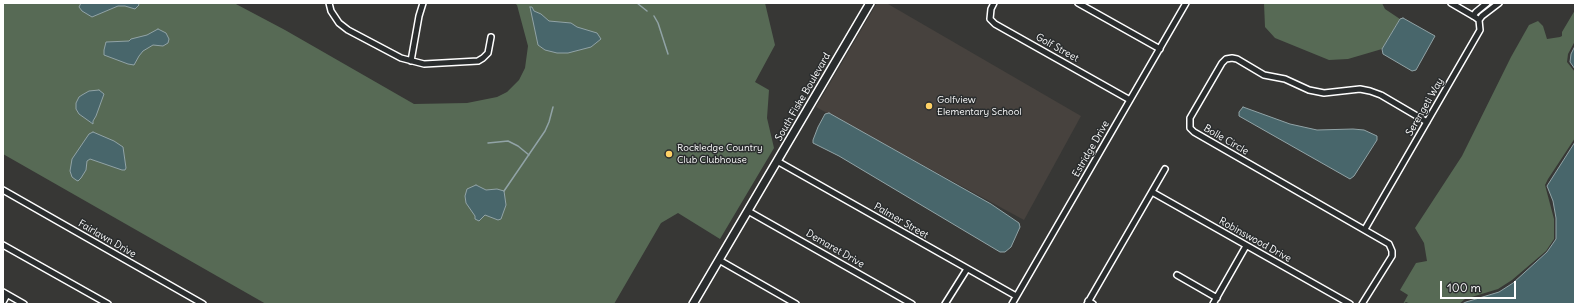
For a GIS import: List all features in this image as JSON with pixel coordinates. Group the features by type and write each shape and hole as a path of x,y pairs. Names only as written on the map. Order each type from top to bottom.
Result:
{"main road":[{"name":"South Fiske Boulevard","path":"693,304 870,3"}],"street":[{"path":"329,3 331,11 339,23 348,30 401,58 424,64 478,61 488,53 491,37"},
{"path":"411,61 419,16 423,3"},
{"name":"Golf Street","path":"994,3 990,9 990,19 995,24 1130,100"},
{"path":"1078,3 1160,49"},
{"name":"Estridge Drive","path":"1012,304 1186,3"},
{"path":"1451,3 1479,20 1499,3"},
{"path":"1474,16 1476,12 1487,3"},
{"name":"Serengeti Way","path":"1365,229 1480,30 1479,20"},
{"name":"Bolle Circle","path":"1362,304 1392,256 1392,251 1389,244 1194,132 1190,128 1190,118 1222,63 1226,59 1232,58 1237,59 1264,75 1285,79 1309,90 1324,92 1360,89 1370,91 1381,95 1427,122"},
{"name":"Palmer Street","path":"777,161 1016,296"},
{"path":"1094,304 1087,302 1165,170"},
{"name":"Fairlawn Drive","path":"3,190 203,304"},
{"name":"Robinswood Drive","path":"1152,192 1350,304"},
{"name":"Demaret Drive","path":"748,211 912,304"},
{"path":"3,245 108,304"},
{"path":"1213,304 1246,246"},
{"path":"719,260 796,304"},
{"path":"945,304 967,268"},
{"path":"1177,275 1217,298"},
{"path":"3,302 5,294 24,304"}],"shaded area":[{"path":"877,3 888,4 1081,116 1024,220 816,107"}],"green space":[{"path":"3,3 234,3 285,30 414,104 467,103 497,97 507,92 519,80 525,68 528,46 517,5 514,3 765,3 775,45 755,82 769,90 767,118 774,148 720,239 678,213 661,223 614,304 266,304 3,154"},
{"path":"1264,3 1382,3 1385,9 1400,19 1382,49 1348,59 1329,60 1275,38 1265,27"},
{"path":"1575,10 1575,41 1568,54 1567,62 1575,72 1575,138 1545,185 1554,219 1554,239 1546,251 1512,280 1498,289 1465,299 1459,304 1411,304 1406,302 1403,304 1408,295 1400,290 1416,263 1427,261 1424,243 1415,228 1462,156 1511,57 1529,25 1538,21 1543,26 1547,39 1560,37 1562,36 1562,32"}],"water":[{"path":"81,3 138,3 139,5 135,9 125,6 118,6 92,17 82,11 79,7"},
{"path":"530,7 549,21 571,23 577,27 597,33 601,39 591,47 568,53 557,53 545,50 538,45"},
{"path":"1403,18 1435,36 1416,70 1412,71 1383,54 1382,49 1400,19"},
{"path":"158,29 166,33 169,39 168,43 163,46 153,45 143,51 134,65 104,55 106,42 129,41 131,39 147,35"},
{"path":"1575,46 1575,69 1570,62 1571,54"},
{"path":"99,90 104,94 93,124 79,114 76,109 76,103 79,97 89,91"},
{"path":"1243,107 1290,124 1317,130 1364,130 1377,136 1377,140 1354,176 1350,179 1239,116 1239,112"},
{"path":"829,113 991,204 1019,223 1020,227 1011,247 1005,252 1000,252 839,156 813,143 818,127 825,114"},
{"path":"93,132 114,141 123,147 126,168 125,170 122,170 90,159 87,161 86,170 78,181 72,177 70,171 72,159 89,134"},
{"path":"1575,142 1575,304 1462,304 1499,292 1513,283 1547,252 1556,239 1556,218 1553,201 1547,186"},
{"path":"476,185 486,190 497,189 504,191 506,205 501,219 498,220 485,215 479,221 475,219 475,216 466,203 465,196 467,189"}],"waterway":[{"path":"637,3 647,11"},
{"path":"654,16 658,23 668,54"},
{"path":"504,191 545,131 553,107"},
{"path":"488,143 508,141 518,146 529,155"}],"place":[{"name":"Golfview Elementary School","path":"929,106"},
{"name":"Rockledge Country Club Clubhouse","path":"669,154"}]}
